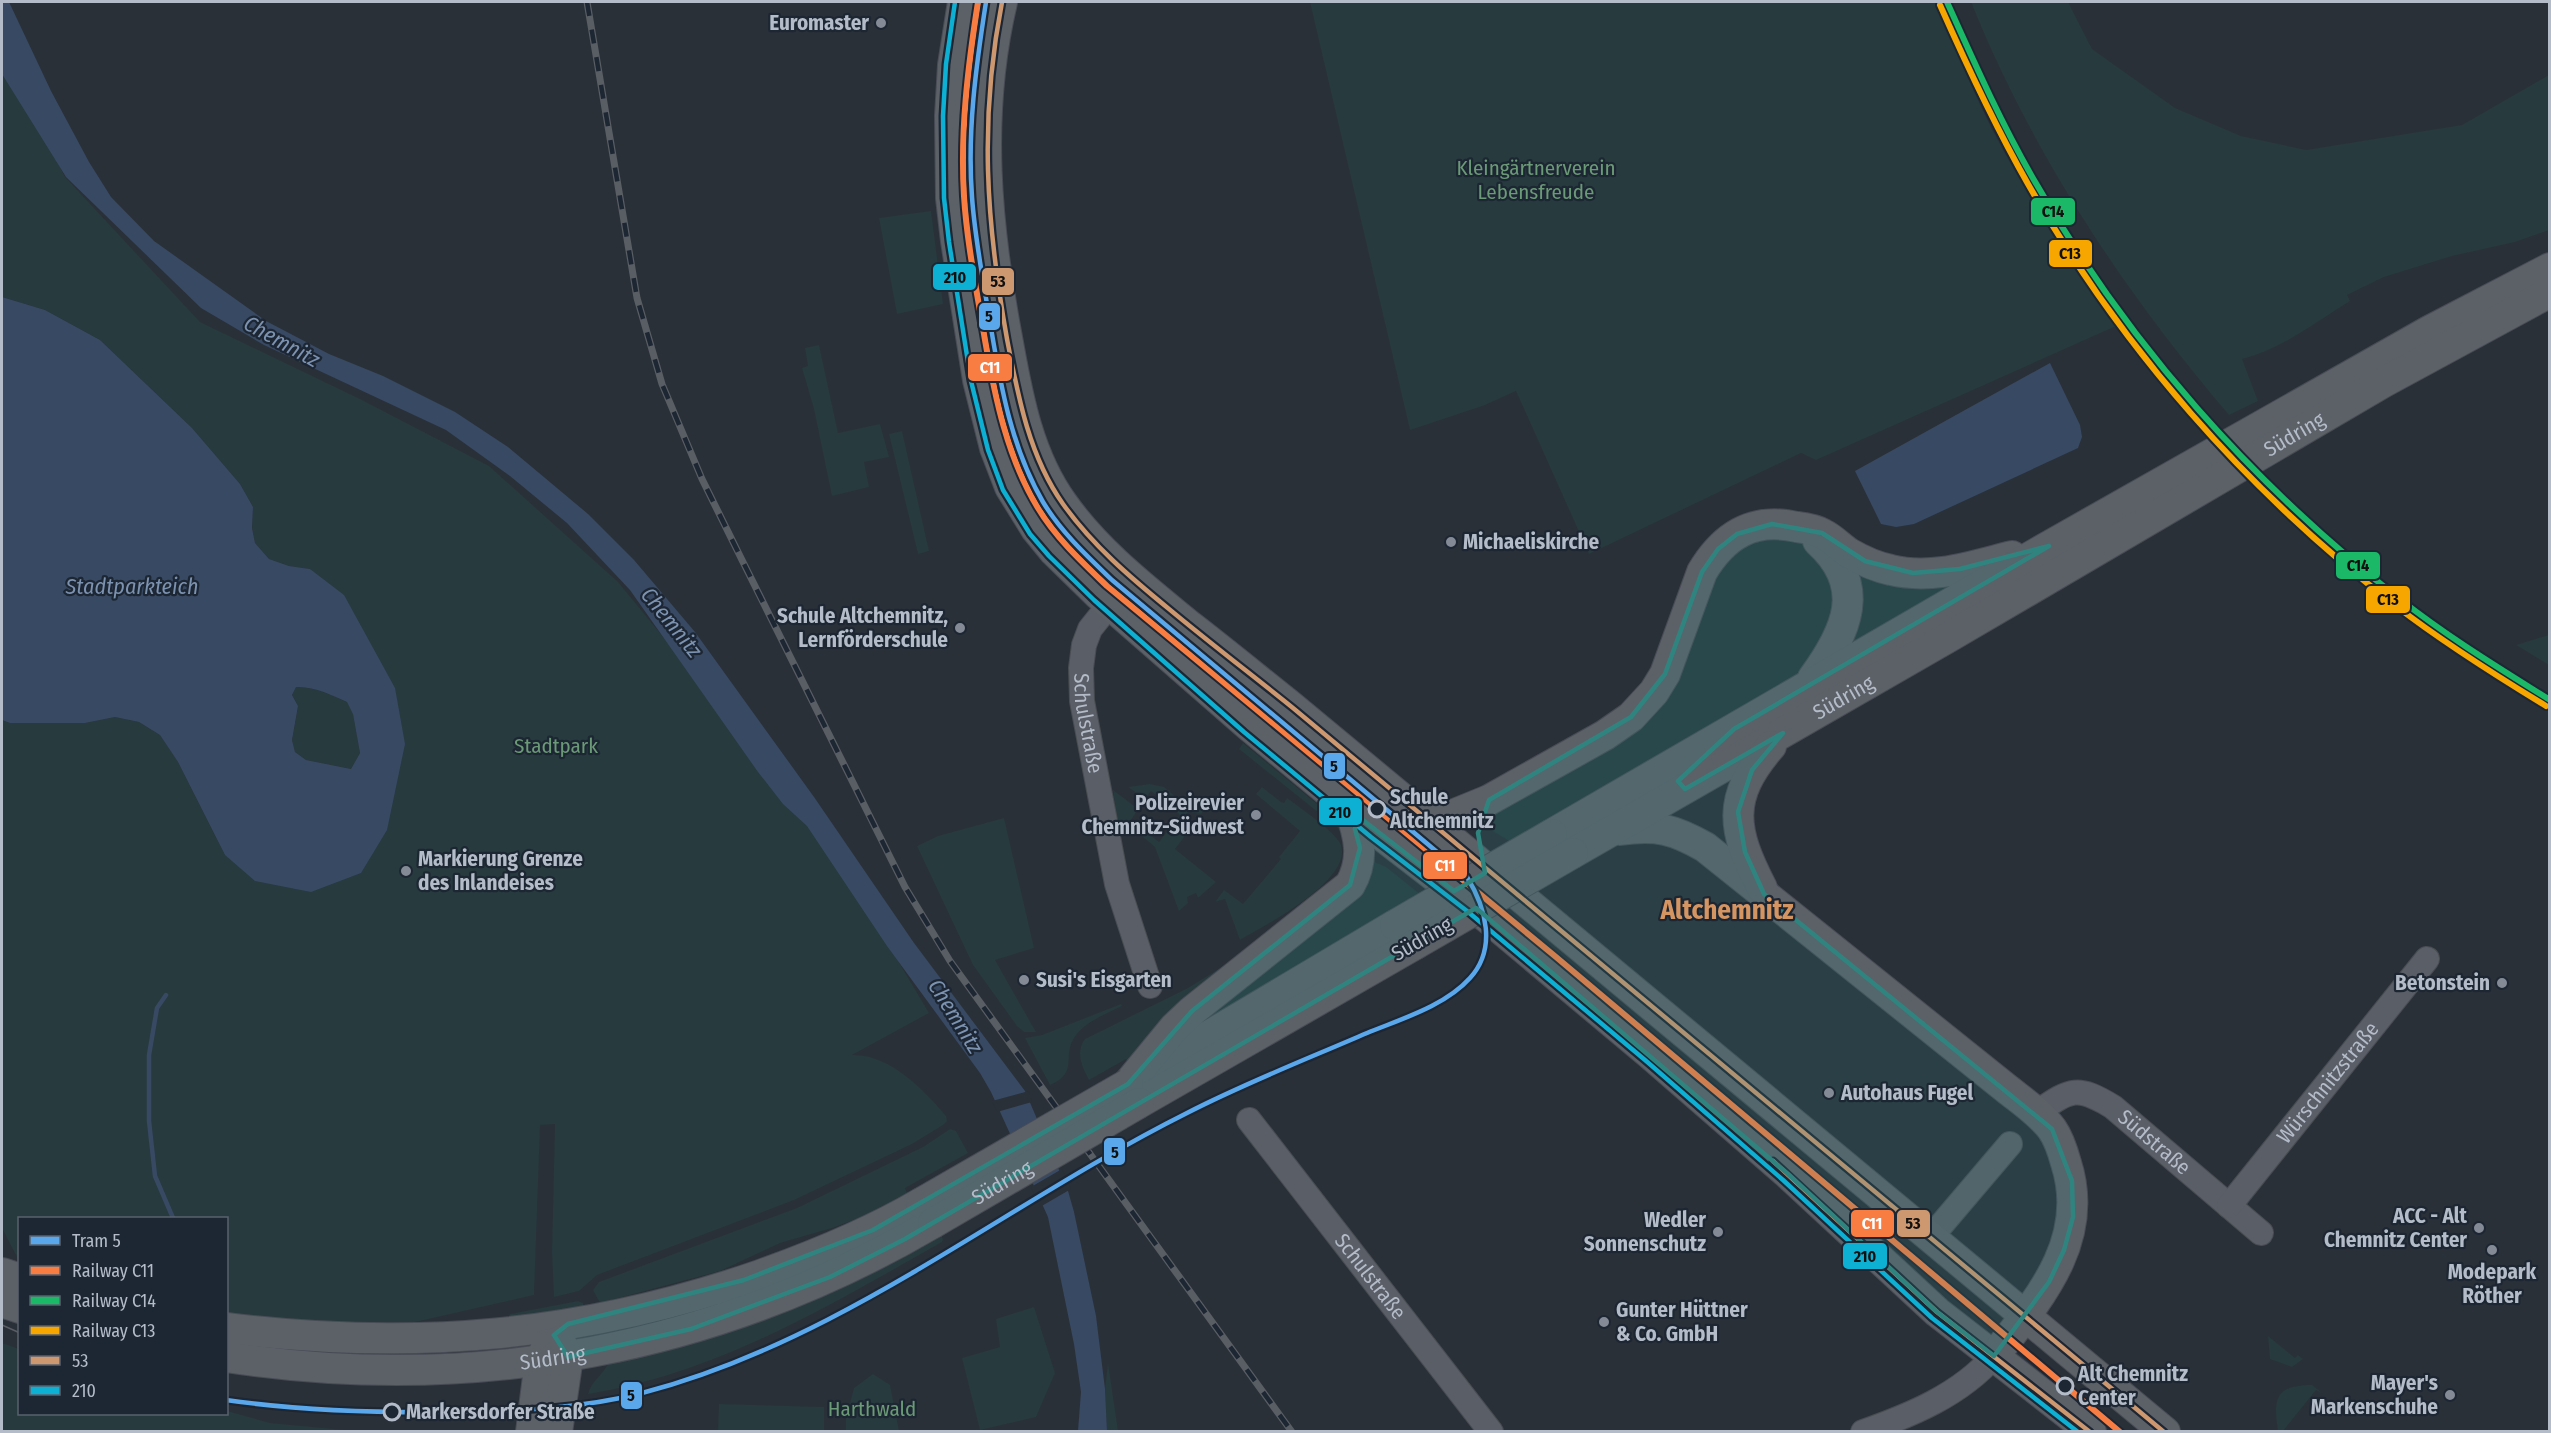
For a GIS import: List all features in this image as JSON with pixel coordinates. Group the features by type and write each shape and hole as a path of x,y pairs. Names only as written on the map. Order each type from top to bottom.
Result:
{"main road":[{"path":"963,2 953,65 950,105 951,198 968,325 982,401 1010,487 1054,550 1110,604 1249,726 1350,810 1472,905 1788,1173 1937,1312 2091,1431"},
{"path":"1002,2 991,58 986,101 986,185 989,225 1021,410 1038,459 1050,484 1077,522 1123,569 2165,1431"},
{"name":"Südring","path":"2261,440 2429,331 2550,268"},
{"name":"Südring","path":"228,1328 298,1336 394,1340 465,1336 554,1341 658,1338 739,1314 830,1277 927,1213 1563,843 1734,729 2049,546 2261,440 2384,382 2550,292"},
{"name":"Südring","path":"1563,843 1614,830 1949,637 2223,461"},
{"path":"1424,817 1445,818 1489,800 1605,735 1631,717 1665,675 1675,653 1702,572 1727,540 1758,525 1772,524 1822,533 1849,553 1865,561 1891,570 1913,573 1937,573 1960,569 2049,546"},
{"path":"1801,528 1820,543 1839,566 1847,589 1848,604 1847,616 1837,643 1808,685"},
{"path":"1705,847 1685,810 1685,789 1693,770 1734,729"},
{"path":"1764,894 1744,852 1738,812 1745,782 1755,765 1783,733"},
{"path":"1484,867 1478,833 1482,814 1489,800"},
{"path":"1133,1094 1174,1028 1192,1011 1350,885 1359,862 1360,848 1350,810"},
{"path":"1614,830 1642,827 1663,828 1705,847 2036,1113 2052,1129 2072,1181 2073,1217 2064,1250 2053,1276 1994,1356"},
{"path":"2,1273 18,1279"},
{"path":"2,1302 18,1307"},
{"path":"531,1431 554,1341"},
{"path":"554,1341 557,1431"},
{"name":"Südring","path":"228,1357 302,1366 397,1371 489,1367 554,1341"}],"street":[{"name":"Schulstraße","path":"1110,604 1090,629 1084,645 1081,668 1082,701 1116,885 1150,987"},
{"name":"Würschnitzstraße","path":"2229,1206 2427,959"},
{"name":"Südstraße","path":"2036,1113 2064,1095 2081,1091 2091,1093 2113,1107 2261,1233"},
{"name":"Schulstraße","path":"1250,1120 1491,1431"},
{"path":"1931,1237 2010,1144"},
{"path":"1863,1431 1942,1398 1971,1380 1994,1356"}],"highlighted area":[{"path":"1772,524 1801,527 1822,533 1865,561 1913,573 1960,569 2049,546 1734,729 1678,781 1685,789 1783,733 1752,770 1738,812 1745,852 1764,894 2052,1129 2072,1181 2073,1217 2064,1250 2049,1282 1994,1356 1937,1312 1788,1174 1476,908 905,1239 830,1277 691,1329 568,1357 554,1335 568,1324 744,1280 873,1230 1128,1084 1192,1011 1350,885 1360,848 1350,810 1454,891 1485,873 1478,833 1489,800 1631,717 1665,674 1702,572 1718,549 1737,534"}],"green space":[{"name":"Kleingärtnerverein Lebensfreude","path":"1310,2 1936,2 1975,94 2002,148 2042,216 2116,326 1816,460 1801,453 1589,554 1516,391 1485,405 1410,430"},
{"path":"1971,2 2068,2 2092,49 2175,108 2241,136 2306,150 2462,125 2549,75 2549,230 2515,242 2452,256 2384,277 2347,295 2350,301 2298,334 2271,349 2242,359 2258,401 2229,415 2153,319 2083,219 2022,113"},
{"name":"Stadtpark","path":"2,53 65,177 200,322 360,399 489,466 618,582 816,823 929,1013 852,1055 880,1060 905,1075 927,1095 946,1116 947,1121 912,1144 794,1200 597,1275 579,1291 554,1297 552,1252 555,1124 540,1125 534,1295 393,1327 298,1325 228,1315 228,1217 18,1217 18,1259 2,1228 2,720 10,723 85,723 115,717 139,722 160,735 178,762 225,855 405,744 310,569 289,566 269,559 255,543 252,528 253,507 240,484 192,428 100,340 45,310 2,297"},
{"path":"931,211 943,304 897,314 879,218"},
{"path":"819,345 838,433 880,424 889,457 864,462 869,487 832,496 814,409 802,368 808,366 805,348"},
{"path":"902,431 929,551 918,554 889,434"},
{"path":"1757,525 1891,570 2049,546 1513,843 1486,827 1479,826 1482,814 1631,717 1702,572"},
{"path":"2549,635 2549,665 2516,645"},
{"path":"296,687 316,689 347,702 353,713 360,753 351,769 306,760 295,752 292,740 298,706 292,695"},
{"path":"1243,743 1339,822 1350,838 1239,749"},
{"path":"1150,784 1164,787 1188,807 1204,810 1201,814 1189,812 1183,817 1185,836 1175,849 1216,882 1198,898 1196,893 1187,897 1188,903 1179,911 1155,847 1126,823 1118,831 1113,790 1138,809 1131,820 1159,842 1180,815 1173,808 1178,802 1167,793 1161,799 1151,791 1145,799 1128,787"},
{"path":"1262,787 1281,802 1284,803 1287,798 1324,826 1340,843 1342,857 1335,871 1305,899 1240,940 1225,899 1215,902 1224,890 1243,904 1281,859 1279,857 1300,831 1256,794"},
{"path":"1004,818 1034,948 995,960 1036,1032 1024,1032 1017,1026 973,965 917,846 938,836"},
{"path":"1365,858 1386,867 1421,895 1206,1027 1201,1022"},
{"path":"1270,937 1129,1064 1126,1059 1089,1080 1080,1054 1085,1039 1188,988"},
{"path":"1121,1004 1122,1006 1096,1019 1078,1032 1071,1045 1067,1070 1059,1080 1050,1085 1025,1038 1042,1035"},
{"path":"950,1129 956,1131 968,1153 905,1188 907,1193 864,1216 780,1243 720,1271 600,1303 593,1290 599,1282 797,1208 923,1147"},
{"path":"937,1229 943,1239 942,1242 815,1313 771,1334 727,1354 682,1370 636,1384 588,1394 609,1362"},
{"path":"578,1301 583,1303 583,1306 507,1321 510,1314"},
{"path":"1034,1307 1055,1373 1036,1417 980,1430 962,1358 1000,1347 996,1319"},
{"path":"2268,1336 2295,1358 2298,1355 2303,1359 2292,1367 2270,1359"},
{"path":"2,1343 18,1349 18,1415 228,1415 228,1411 270,1423 355,1431 2,1431"},
{"path":"1108,1363 1118,1431 1107,1432 1105,1389"},
{"name":"Harthwald","path":"873,1374 890,1385 899,1431 846,1431 846,1418 854,1388"},
{"path":"2312,1385 2322,1393 2316,1390 2283,1431 2278,1431 2276,1410 2279,1396 2290,1388"},
{"path":"719,1404 824,1407 824,1431 718,1431"}],"water":[{"name":"Chemnitz","path":"2,2 9,2 51,91 89,162 111,197 154,241 266,321 329,354 383,376 455,412 508,447 588,514 634,560 695,632 814,797 914,943 1025,1091 1068,1191 1074,1212 1096,1316 1105,1389 1107,1431 1078,1431 1081,1392 1074,1344 1048,1217 991,1092 980,1073 887,946 807,826 783,804 758,772 630,590 567,523 510,476 446,430 264,345 201,308 66,177 2,74"},
{"name":"Stadtparkteich","path":"2,297 45,310 100,340 192,428 240,484 253,507 252,528 255,543 269,559 289,566 310,569 344,595 395,688 405,744 387,830 361,873 311,892 255,881 225,855 178,762 160,735 139,722 115,717 85,723 10,723 2,720","holes":["296,687 309,688 347,702 353,714 360,753 351,769 306,760 295,752 292,740 298,706 292,695"]},
{"path":"2050,363 2080,425 2082,437 2078,448 1914,524 1896,527 1881,524 1855,471"}],"pier":[{"path":"1029,1091 1032,1102 997,1112 992,1101"},
{"path":"1062,1169 1071,1189 1040,1207 1031,1187"}],"waterway":[{"path":"166,995 157,1008 149,1055 149,1121 155,1176 173,1217"}],"tram line":[{"name":"5","path":"228,1400 283,1407 368,1412 524,1410 572,1406 619,1398 715,1370 786,1340 854,1306 1120,1149 1187,1113 1254,1081 1435,1004 1460,988 1478,966 1484,954 1486,928 1479,902 1467,877 1112,580 1058,523 1032,482 1009,418 995,351 973,213 972,124 986,2"},
{"path":"1163,623 1216,677"},
{"path":"2,1325 18,1332"}],"railway":[{"path":"587,2 637,298 662,384 702,479 905,887 950,961 1292,1432"}],"rail line":[{"name":"C11","path":"978,2 968,74 963,147 965,214 970,250 989,361 1010,447 1027,488 1053,529 1107,586 1556,957 2120,1432"},
{"name":"C14","path":"1947,2 2010,137 2070,240 2152,354 2197,408 2244,460 2347,556 2437,627 2550,700"},
{"name":"C13","path":"1940,5 2004,140 2064,245 2146,359 2191,413 2289,515 2341,562 2433,633 2546,706"}],"transit line":[{"name":"210","path":"955,2 946,64 943,116 944,198 949,242 971,381 988,450 1003,490 1030,534 1094,600 1244,732 1371,837 1467,911 1645,1060 1783,1180 1932,1318 2078,1432"},
{"name":"53","path":"1002,2 990,88 988,129 990,212 994,253 1007,339 1026,425 1041,466 1074,519 1113,560 1155,597 1293,708 2164,1432"},
{"name":"53","path":"1773,1161 1937,1312 2090,1432"}],"place":[{"name":"Euromaster","path":"881,23"},
{"name":"Michaeliskirche","path":"1451,542"},
{"name":"Schule Altchemnitz, Lernförderschule","path":"960,628"},
{"name":"Schule Altchemnitz","path":"1377,809"},
{"name":"Polizeirevier Chemnitz-Südwest","path":"1256,815"},
{"name":"Markierung Grenze des Inlandeises","path":"406,871"},
{"name":"Susi's Eisgarten","path":"1024,980"},
{"name":"Betonstein","path":"2502,983"},
{"name":"Autohaus Fugel","path":"1829,1093"},
{"name":"ACC - Alt Chemnitz Center","path":"2479,1228"},
{"name":"Wedler Sonnenschutz","path":"1718,1232"},
{"name":"Modepark Röther","path":"2492,1250"},
{"name":"Gunter Hüttner & Co. GmbH","path":"1604,1322"},
{"name":"Alt Chemnitz Center","path":"2065,1386"},
{"name":"Mayer's Markenschuhe","path":"2450,1395"},
{"name":"Markersdorfer Straße","path":"392,1412"}],"district":[{"name":"Altchemnitz","path":"1727,910"}]}
